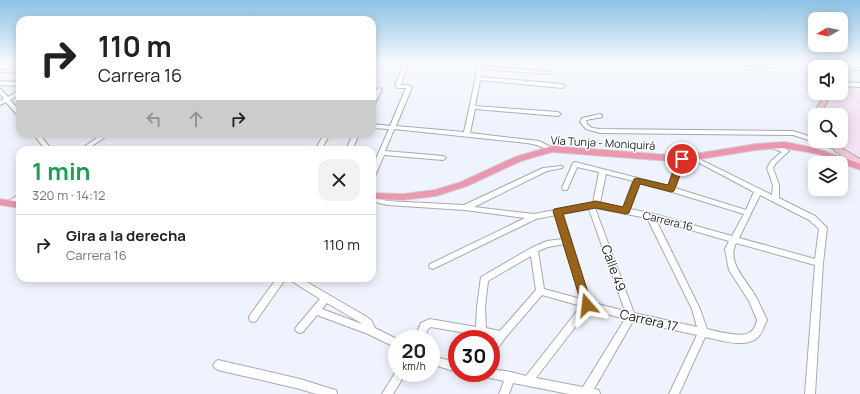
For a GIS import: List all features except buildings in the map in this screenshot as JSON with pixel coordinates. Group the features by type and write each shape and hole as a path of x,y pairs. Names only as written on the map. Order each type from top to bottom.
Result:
{"main road":[{"name":"Vía Tunja - Moniquirá","path":"376,198 403,197 436,193 464,184 518,159 552,149 682,159 756,146 784,145 807,148 860,167"}],"street":[{"path":"376,166 409,87 398,86 400,81"},
{"path":"467,134 477,81"},
{"path":"514,81 562,86"},
{"path":"0,83 16,84"},
{"path":"848,84 860,85"},
{"path":"376,96 379,90"},
{"path":"0,91 2,101 16,112"},
{"path":"2,101 16,94"},
{"path":"472,107 558,114"},
{"path":"600,116 584,119 583,122 588,128 600,130 792,134 808,138"},
{"path":"376,126 467,134 533,142 552,149"},
{"path":"39,138 46,146"},
{"path":"88,146 101,138"},
{"path":"769,146 786,151 773,162 770,168 776,185 775,200"},
{"path":"834,148 860,163"},
{"path":"381,153 443,158"},
{"path":"694,158 812,218 820,224 824,230 819,263 810,394"},
{"path":"671,189 682,159"},
{"path":"565,188 575,164 671,189 748,213"},
{"path":"465,208 545,169 560,167"},
{"path":"594,205 603,171"},
{"path":"626,211 637,181"},
{"path":"734,238 758,191"},
{"name":"Carrera 16","path":"376,199 387,203 465,208 534,217 594,205 650,216 734,238 819,263"},
{"name":"Calle 49","path":"594,205 631,316"},
{"path":"528,381 587,305 558,211"},
{"path":"650,216 696,309 703,332 674,394"},
{"path":"433,266 534,217"},
{"name":"Carrera 17","path":"540,291 587,305 703,332 742,339 753,336 757,332 762,320 753,299 733,270 729,249 734,238"},
{"path":"481,330 481,307 484,279 547,244 567,241"},
{"path":"500,338 540,291 534,250"},
{"path":"253,318 279,282"},
{"path":"300,282 364,320 368,323 371,331"},
{"path":"300,329 326,298"},
{"path":"316,311 371,331 388,340"},
{"path":"500,375 590,393 631,316"},
{"path":"422,330 426,324 473,330"},
{"path":"218,364 300,384 332,394"},
{"path":"504,394 511,377"},
{"path":"386,394 395,382"}],"shaded area":[{"path":"848,85 860,86 860,157 847,148 848,108 827,108 832,100 848,100"}],"route":[{"path":"587,305 558,211 596,205 626,211 637,181 671,189 682,159"}]}
